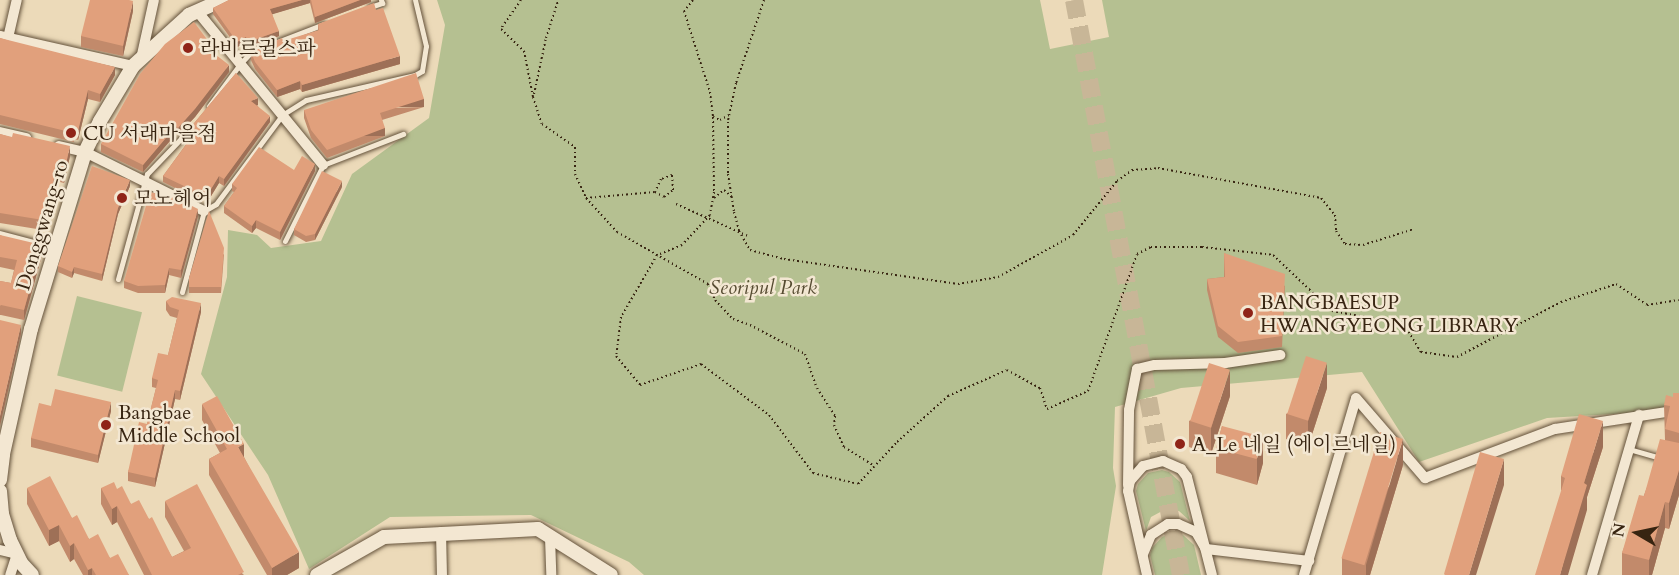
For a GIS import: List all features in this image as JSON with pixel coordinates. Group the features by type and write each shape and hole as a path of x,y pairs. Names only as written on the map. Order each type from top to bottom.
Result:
{"street":[{"path":"17,0 4,37 137,62 154,0"},
{"name":"Donggwang-ro","path":"0,480 1,454 26,328 85,152 137,62 167,32 197,12 223,0"},
{"path":"197,12 323,165"},
{"path":"0,132 85,152 204,211"},
{"path":"0,236 53,249"},
{"path":"1144,563 1128,491 1129,410 1137,369 1155,365 1225,363 1280,355"},
{"path":"1304,575 1356,398 1425,478 1555,429 1679,410"},
{"path":"1592,575 1639,415"},
{"path":"1128,491 1130,481 1143,466 1163,461 1181,469 1191,486 1212,575"},
{"path":"0,491 2,514 17,554 32,575"},
{"path":"1145,575 1143,553 1151,535 1168,524 1188,526 1196,532 1206,549"},
{"path":"317,575 384,537 441,532 538,529 611,575"},
{"path":"441,532 442,575"},
{"path":"550,537 551,575"},
{"path":"1206,549 1309,561"},
{"path":"0,550 17,554"},
{"path":"10,575 17,554"}],"lane":[{"path":"360,11 382,3 381,0"},
{"path":"182,292 204,211 216,204 282,115 306,100 415,75 422,71 426,46 415,0"},
{"path":"206,111 251,52 327,23"},
{"path":"118,279 147,183 147,174 199,120"},
{"path":"285,241 323,165 403,134"},
{"path":"1629,449 1669,461"}],"path":[{"path":"521,0 501,29 524,51 533,97 542,124 575,147 575,174 586,198 617,232 708,284 715,300 733,319 750,324 805,354 817,388 835,416 834,425 844,447 875,466"},
{"path":"533,97 546,38 558,0"},
{"path":"693,0 684,11 710,92 713,117 710,215 682,245 657,255 621,317 616,356 640,385 701,364 770,415 813,473 858,484 897,442 948,396 1007,370 1040,388 1047,409 1088,391 1137,254 1151,247 1202,247 1273,255 1332,312 1404,324 1421,352 1457,357 1561,302 1616,284 1647,305 1679,300"},
{"path":"764,0 736,83 729,116 726,151 739,231 750,250 784,259 958,284 998,277 1073,236 1117,181 1132,170 1158,168 1321,198 1335,215 1336,231 1345,244 1363,245 1414,229"},
{"path":"713,117 720,120 729,116"},
{"path":"586,198 655,192 664,197 673,190 672,175 662,179 655,192"},
{"path":"712,201 724,190 732,197"},
{"path":"675,204 748,236"}],"green space":[{"name":"Seoripul Park","path":"437,0 1040,0 1050,49 1109,37 1102,0 1679,0 1679,410 1547,418 1419,462 1362,372 1181,388 1115,407 1113,468 1116,486 1102,575 644,575 629,562 531,515 390,517 309,569 268,475 201,374 227,277 228,230 257,235 271,248 321,241 352,174 429,118 445,25"},
{"path":"77,296 142,312 122,392 57,376"},
{"path":"1162,470 1169,472 1180,482 1190,521 1179,511 1164,510 1151,517 1146,531 1136,491 1138,484 1148,473"},
{"path":"1169,534 1183,535 1194,545 1201,575 1155,575 1150,555 1152,548 1162,537"}],"building":[{"path":"90,0 133,1 123,46 81,36"},
{"path":"229,0 302,0 270,9 279,31 248,42 246,37 237,42 213,8"},
{"path":"311,0 360,0 315,17"},
{"path":"374,3 376,10 383,8 400,56 302,85 300,81 277,90 255,62 251,52 282,38 283,41 319,30 318,24"},
{"path":"194,22 215,50 211,51 229,65 195,109 178,128 176,126 143,165 101,144 140,74 165,44"},
{"path":"0,38 115,67 100,94 88,90 78,131 74,133 0,115"},
{"path":"236,73 258,98 251,101 270,116 224,179 219,176 208,194 200,189 203,195 163,176 191,138 185,134"},
{"path":"416,73 424,99 380,113 385,128 327,150 311,130 304,110"},
{"path":"13,133 70,146 64,173 56,171 43,220 0,213 0,134 12,137"},
{"path":"259,147 294,170 302,156 315,164 280,232 256,220 252,226 224,206 237,188 232,184"},
{"path":"92,166 130,180 118,208 102,274 74,267 72,272 58,266"},
{"path":"322,171 342,181 315,234 306,236 294,229"},
{"path":"150,192 178,199 198,209 181,270 169,268 165,285 138,286 124,281"},
{"path":"209,211 224,248 221,287 189,287 189,278"},
{"path":"0,235 42,245 24,310 0,306 0,281 11,283 17,260 0,257"},
{"name":"BANGBAESUP HWANGYEONG LIBRARY","path":"1224,253 1285,274 1282,336 1238,342 1218,326 1207,279 1225,277"},
{"path":"172,297 201,303 180,391 175,390 155,478 128,472 139,422 147,424 158,380 152,378 158,353 168,355 179,310 170,307 166,301"},
{"path":"0,320 21,325 0,416"},
{"path":"1306,356 1327,363 1308,421 1287,414"},
{"path":"1209,363 1230,370 1211,428 1190,421"},
{"path":"55,389 111,402 98,455 31,438 39,403 51,406"},
{"path":"1673,393 1679,393 1679,433 1665,429 1670,406 1664,405 1666,395 1673,397"},
{"path":"217,396 244,444 238,447 299,552 272,568 209,459 227,449 202,404"},
{"path":"1579,414 1603,421 1584,483 1587,485 1560,575 1535,575 1565,478 1561,476"},
{"path":"1222,426 1263,437 1257,459 1216,448"},
{"path":"1380,432 1403,439 1364,565 1341,558"},
{"path":"1660,439 1679,443 1679,470 1669,503 1665,502 1649,560 1622,553 1639,495 1644,496"},
{"path":"1480,452 1504,459 1469,575 1445,575 1444,574"},
{"path":"50,476 72,518 77,515 89,539 98,534 110,558 118,554 129,575 96,575 92,568 88,570 74,543 70,546 59,525 49,530 27,488"},
{"path":"114,482 117,489 122,486 131,504 139,500 149,519 152,517 172,557 191,548 165,501 197,484 244,572 238,575 152,575 117,506 112,509 101,488"}],"tunnel":[{"path":"1074,0 1181,575"}],"place":[{"name":"라비르귈스파","path":"188,48"},
{"name":"CU 서래마을점","path":"71,133"},
{"name":"모노헤어","path":"122,198"},
{"name":"BANGBAESUP HWANGYEONG LIBRARY","path":"1248,313"},
{"name":"Bangbae Middle School","path":"106,425"},
{"name":"A_Le 네일 (에이르네일)","path":"1180,444"}]}
